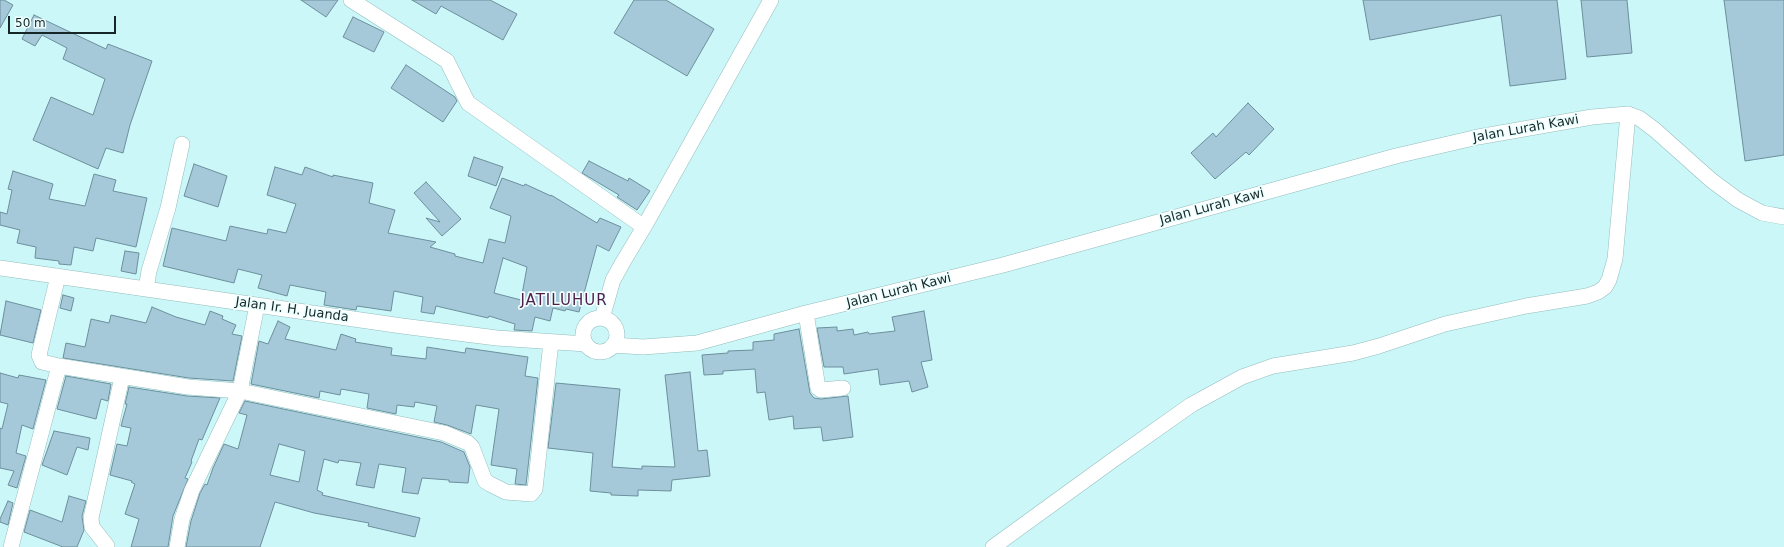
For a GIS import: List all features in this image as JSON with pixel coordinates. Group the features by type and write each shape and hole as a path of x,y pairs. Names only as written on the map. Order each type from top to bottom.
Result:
{"street":[{"path":"351,0 447,61 468,103 644,227"},
{"path":"602,318 613,280 771,0"},
{"path":"993,547 1112,460 1191,405 1242,377 1273,366 1347,354 1373,348 1445,324 1526,306 1587,296 1598,292 1605,287 1609,280 1615,259 1628,114 1639,118 1655,130 1711,180 1738,200 1762,213 1784,217"},
{"name":"Jalan Lurah Kawi","path":"613,345 643,347 697,343 806,313 1002,265 1396,156 1486,136 1592,118 1628,114"},
{"path":"150,290 157,270 154,258 168,208 182,144"},
{"name":"Jalan Ir. H. Juanda","path":"0,268 402,326 497,338 586,344"},
{"path":"58,276 40,355 42,362 188,388 240,391 444,433 468,443 472,447 485,481 506,492 531,494 535,489 551,342"},
{"path":"177,547 182,519 192,490 240,391 257,305"},
{"path":"806,313 816,385 821,390 843,388"},
{"path":"602,318 610,321 616,328 616,337 613,345 607,350 599,351 592,349 586,344 583,335 586,326 593,319 602,318"},
{"path":"11,547 59,366"},
{"path":"106,546 92,527 91,518 122,377"}],"building":[{"path":"0,0 4,0 13,5 0,28"},
{"path":"301,0 338,0 326,17"},
{"path":"412,0 490,0 517,14 503,40 441,6 436,14"},
{"path":"634,0 666,0 714,29 687,76 614,33"},
{"path":"1363,0 1557,0 1566,79 1510,86 1501,15 1370,40"},
{"path":"1581,0 1627,0 1632,53 1587,57"},
{"path":"1724,0 1784,0 1784,155 1745,161"},
{"path":"34,15 106,49 108,44 152,61 130,125 123,153 106,148 98,169 33,140 51,97 93,115 105,79 63,59 67,48 42,35 35,46 22,39"},
{"path":"353,17 384,32 374,52 343,37"},
{"path":"406,65 455,97 457,101 443,122 391,88"},
{"path":"1248,103 1274,129 1249,155 1246,152 1215,179 1191,153 1213,133 1216,137"},
{"path":"474,157 503,167 496,186 468,176"},
{"path":"589,161 628,181 629,178 650,191 637,210 617,197 619,195 582,173"},
{"path":"194,164 227,176 218,207 184,196"},
{"path":"275,167 302,175 305,167 333,177 333,175 373,183 369,203 395,210 388,233 436,242 430,247 455,254 455,256 483,263 489,239 505,243 511,216 490,208 502,178 524,186 525,184 551,195 597,223 600,218 621,227 609,251 597,245 579,312 553,308 550,321 535,317 532,331 514,330 515,324 489,316 488,318 436,306 434,314 421,312 423,297 394,291 391,311 357,306 356,310 324,305 326,292 290,285 287,296 258,288 262,275 238,269 234,283 163,266 172,228 226,241 230,226 267,234 268,229 286,233 296,204 267,195","holes":["503,258 527,267 521,300 494,293"]},
{"path":"13,171 53,184 49,199 85,206 94,174 116,180 113,191 147,198 136,247 96,238 93,251 74,247 71,265 59,264 59,261 35,258 36,247 17,243 20,230 0,225 0,212 7,214 12,190 8,189"},
{"path":"426,182 461,219 442,236 426,218 440,222 414,193"},
{"path":"125,251 139,253 136,274 121,271"},
{"path":"63,295 74,298 71,311 60,308"},
{"path":"6,301 41,310 33,343 0,335"},
{"path":"152,307 176,317 205,325 210,311 223,316 222,319 236,325 232,334 242,336 233,381 189,378 63,358 66,343 85,347 91,319 109,323 111,315 146,323"},
{"path":"924,311 932,360 921,362 928,387 912,392 909,381 880,385 878,369 844,374 843,367 824,367 817,328 837,327 837,331 853,329 854,335 868,332 869,334 895,331 892,317"},
{"path":"278,321 290,327 285,339 336,350 341,334 356,339 355,342 392,348 391,355 426,359 427,347 465,353 466,348 528,357 525,376 538,378 526,485 515,484 517,469 491,465 499,409 476,405 471,434 434,422 437,406 415,402 414,407 397,405 396,414 367,408 369,394 341,389 340,395 320,391 319,398 251,384 259,341 268,344"},
{"path":"799,329 810,393 814,398 821,399 848,396 853,437 823,441 821,427 794,429 793,416 769,420 765,392 757,393 755,369 723,371 723,374 704,375 702,355 728,353 728,351 753,350 753,342 774,340 774,334"},
{"path":"690,372 698,451 707,450 710,476 672,480 671,491 638,490 638,496 611,495 611,493 590,491 593,453 548,448 556,383 620,389 612,467 642,469 642,466 675,467 665,375"},
{"path":"0,373 18,378 19,375 46,380 33,429 22,425 16,453 26,456 17,488 8,485 14,471 0,468 0,428 2,429 8,404 0,402"},
{"path":"66,376 111,384 108,401 101,399 96,419 57,409"},
{"path":"129,387 187,396 220,398 202,440 199,439 185,478 188,479 173,516 168,547 131,547 139,519 125,514 135,484 131,482 132,481 110,475 117,444 127,446 131,428 121,426 127,404 125,404"},
{"path":"245,401 441,442 464,452 470,467 468,483 422,478 418,494 402,492 406,468 379,464 374,488 356,485 361,463 339,460 338,463 324,459 317,490 323,493 322,495 420,518 415,537 368,526 369,523 314,513 275,502 260,547 186,547 191,521 200,493 205,484 207,485 224,444 238,449 247,415 239,413","holes":["279,444 305,451 299,482 270,475"]},
{"path":"54,431 90,438 88,450 77,447 67,475 42,465"},
{"path":"69,496 86,501 82,516 84,530 77,547 63,547 24,532 30,510 62,522"},
{"path":"8,501 13,503 8,525 0,522 0,519"}],"district":[{"name":"JATILUHUR","path":"564,301"}]}
